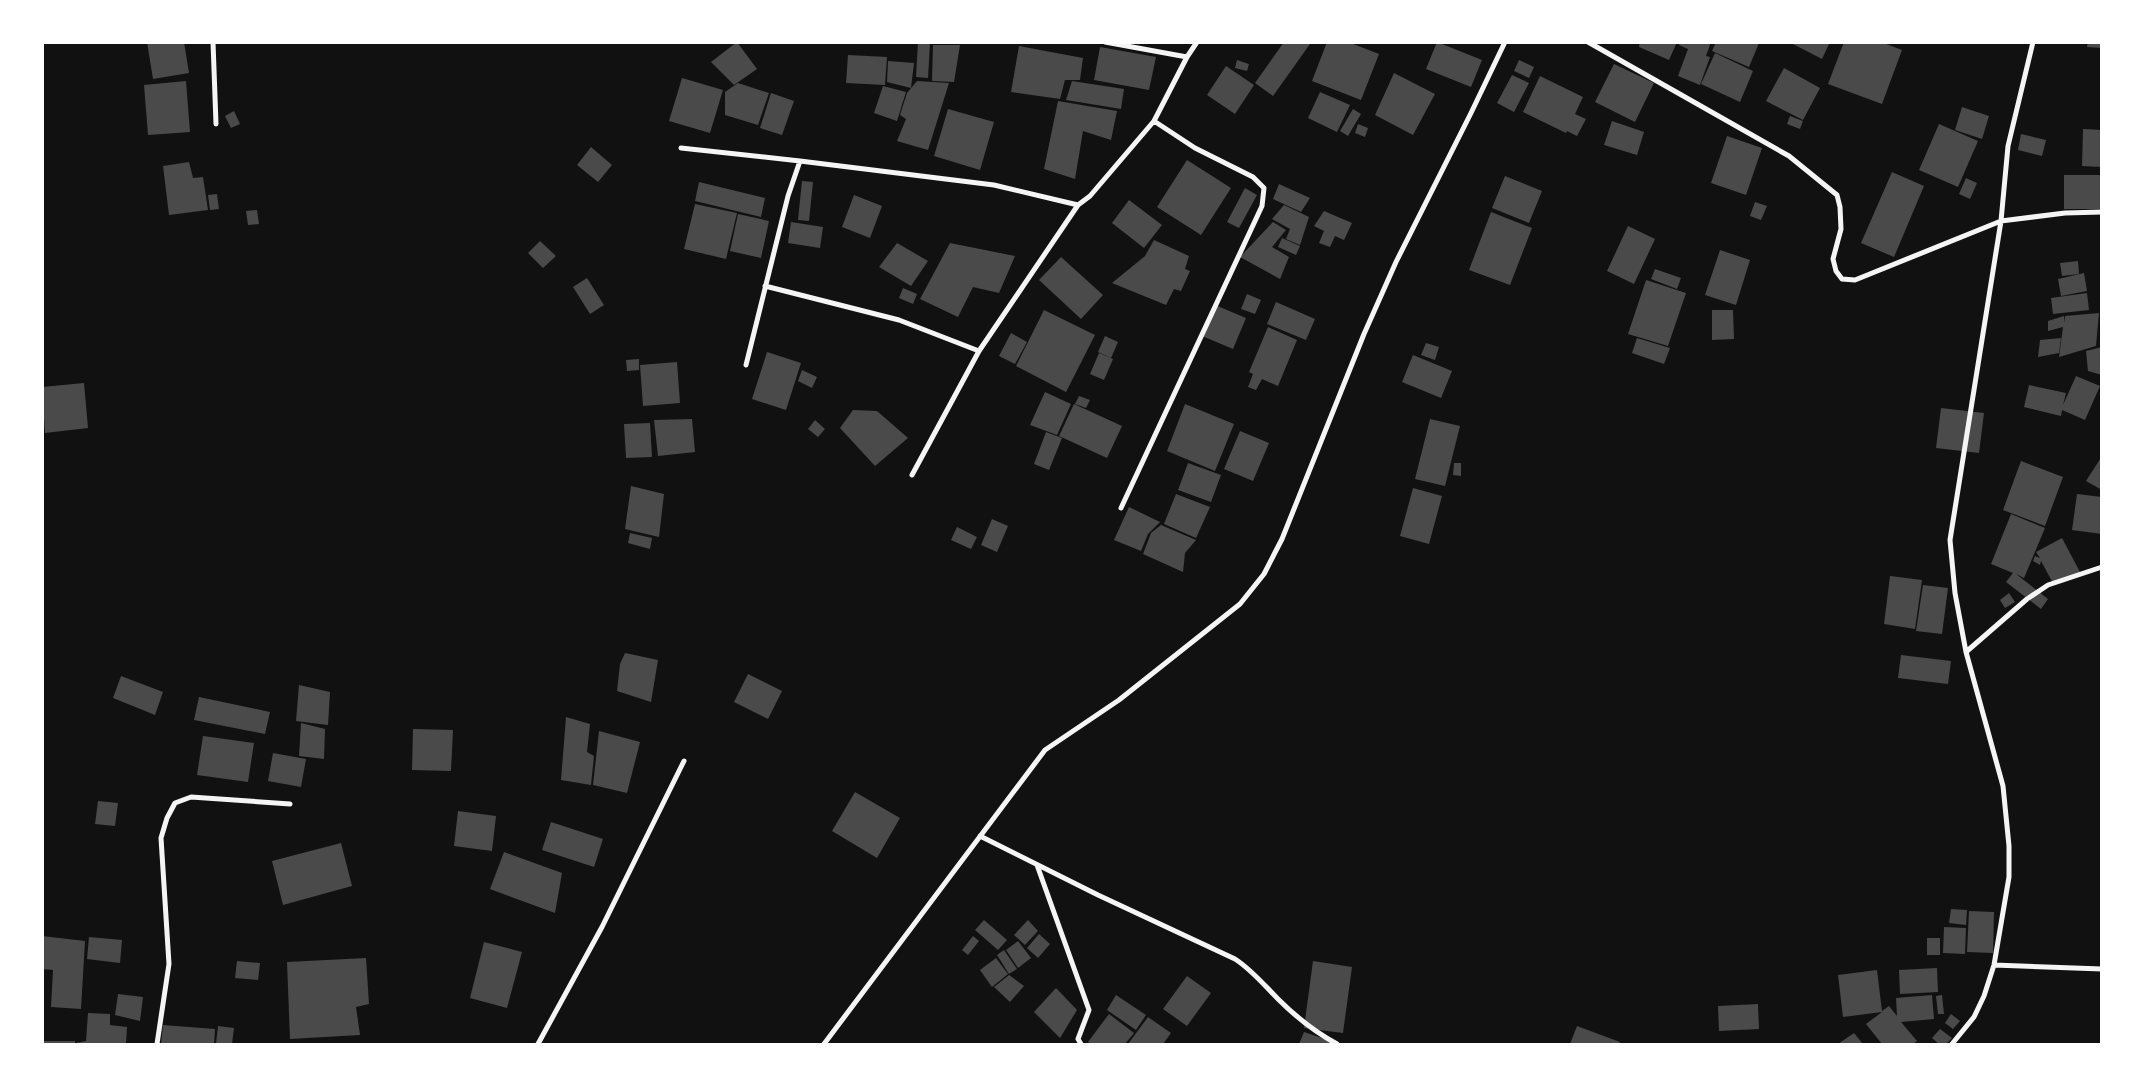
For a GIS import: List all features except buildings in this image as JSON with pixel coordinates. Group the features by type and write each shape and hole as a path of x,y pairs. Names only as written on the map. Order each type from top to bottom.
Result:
{"street":[{"path":"213,42 216,124"},
{"path":"1105,42 1187,57"},
{"path":"912,475 979,351 1078,205 1090,196 1154,121 1187,57 1198,42"},
{"path":"824,1044 1045,750 1119,700 1240,604 1264,574 1282,539 1364,334 1396,262 1471,113 1504,42"},
{"path":"1588,42 1789,156 1837,195 1841,229 1833,259 1836,271 1842,279 1855,280 2001,222 2066,213 2102,212"},
{"path":"1955,1043 1974,1016 1984,996 1994,965 2009,877 2009,846 2003,786 1966,652 1955,593 1950,540 2001,222 2008,146 2033,42"},
{"path":"1121,508 1262,206 1265,194 1264,188 1253,177 1195,148 1154,121"},
{"path":"681,148 994,185 1078,205"},
{"path":"746,365 788,196 800,162"},
{"path":"765,286 899,320 979,351"},
{"path":"1966,652 2027,600 2048,585 2102,567"},
{"path":"538,1044 602,927 684,761"},
{"path":"157,1044 169,964 161,838 167,818 175,802 192,797 290,804"},
{"path":"980,836 1236,959 1248,968 1279,1000 1314,1031 1337,1044"},
{"path":"1037,865 1089,1010 1078,1039 1081,1044"},
{"path":"1994,965 2102,969"}]}
